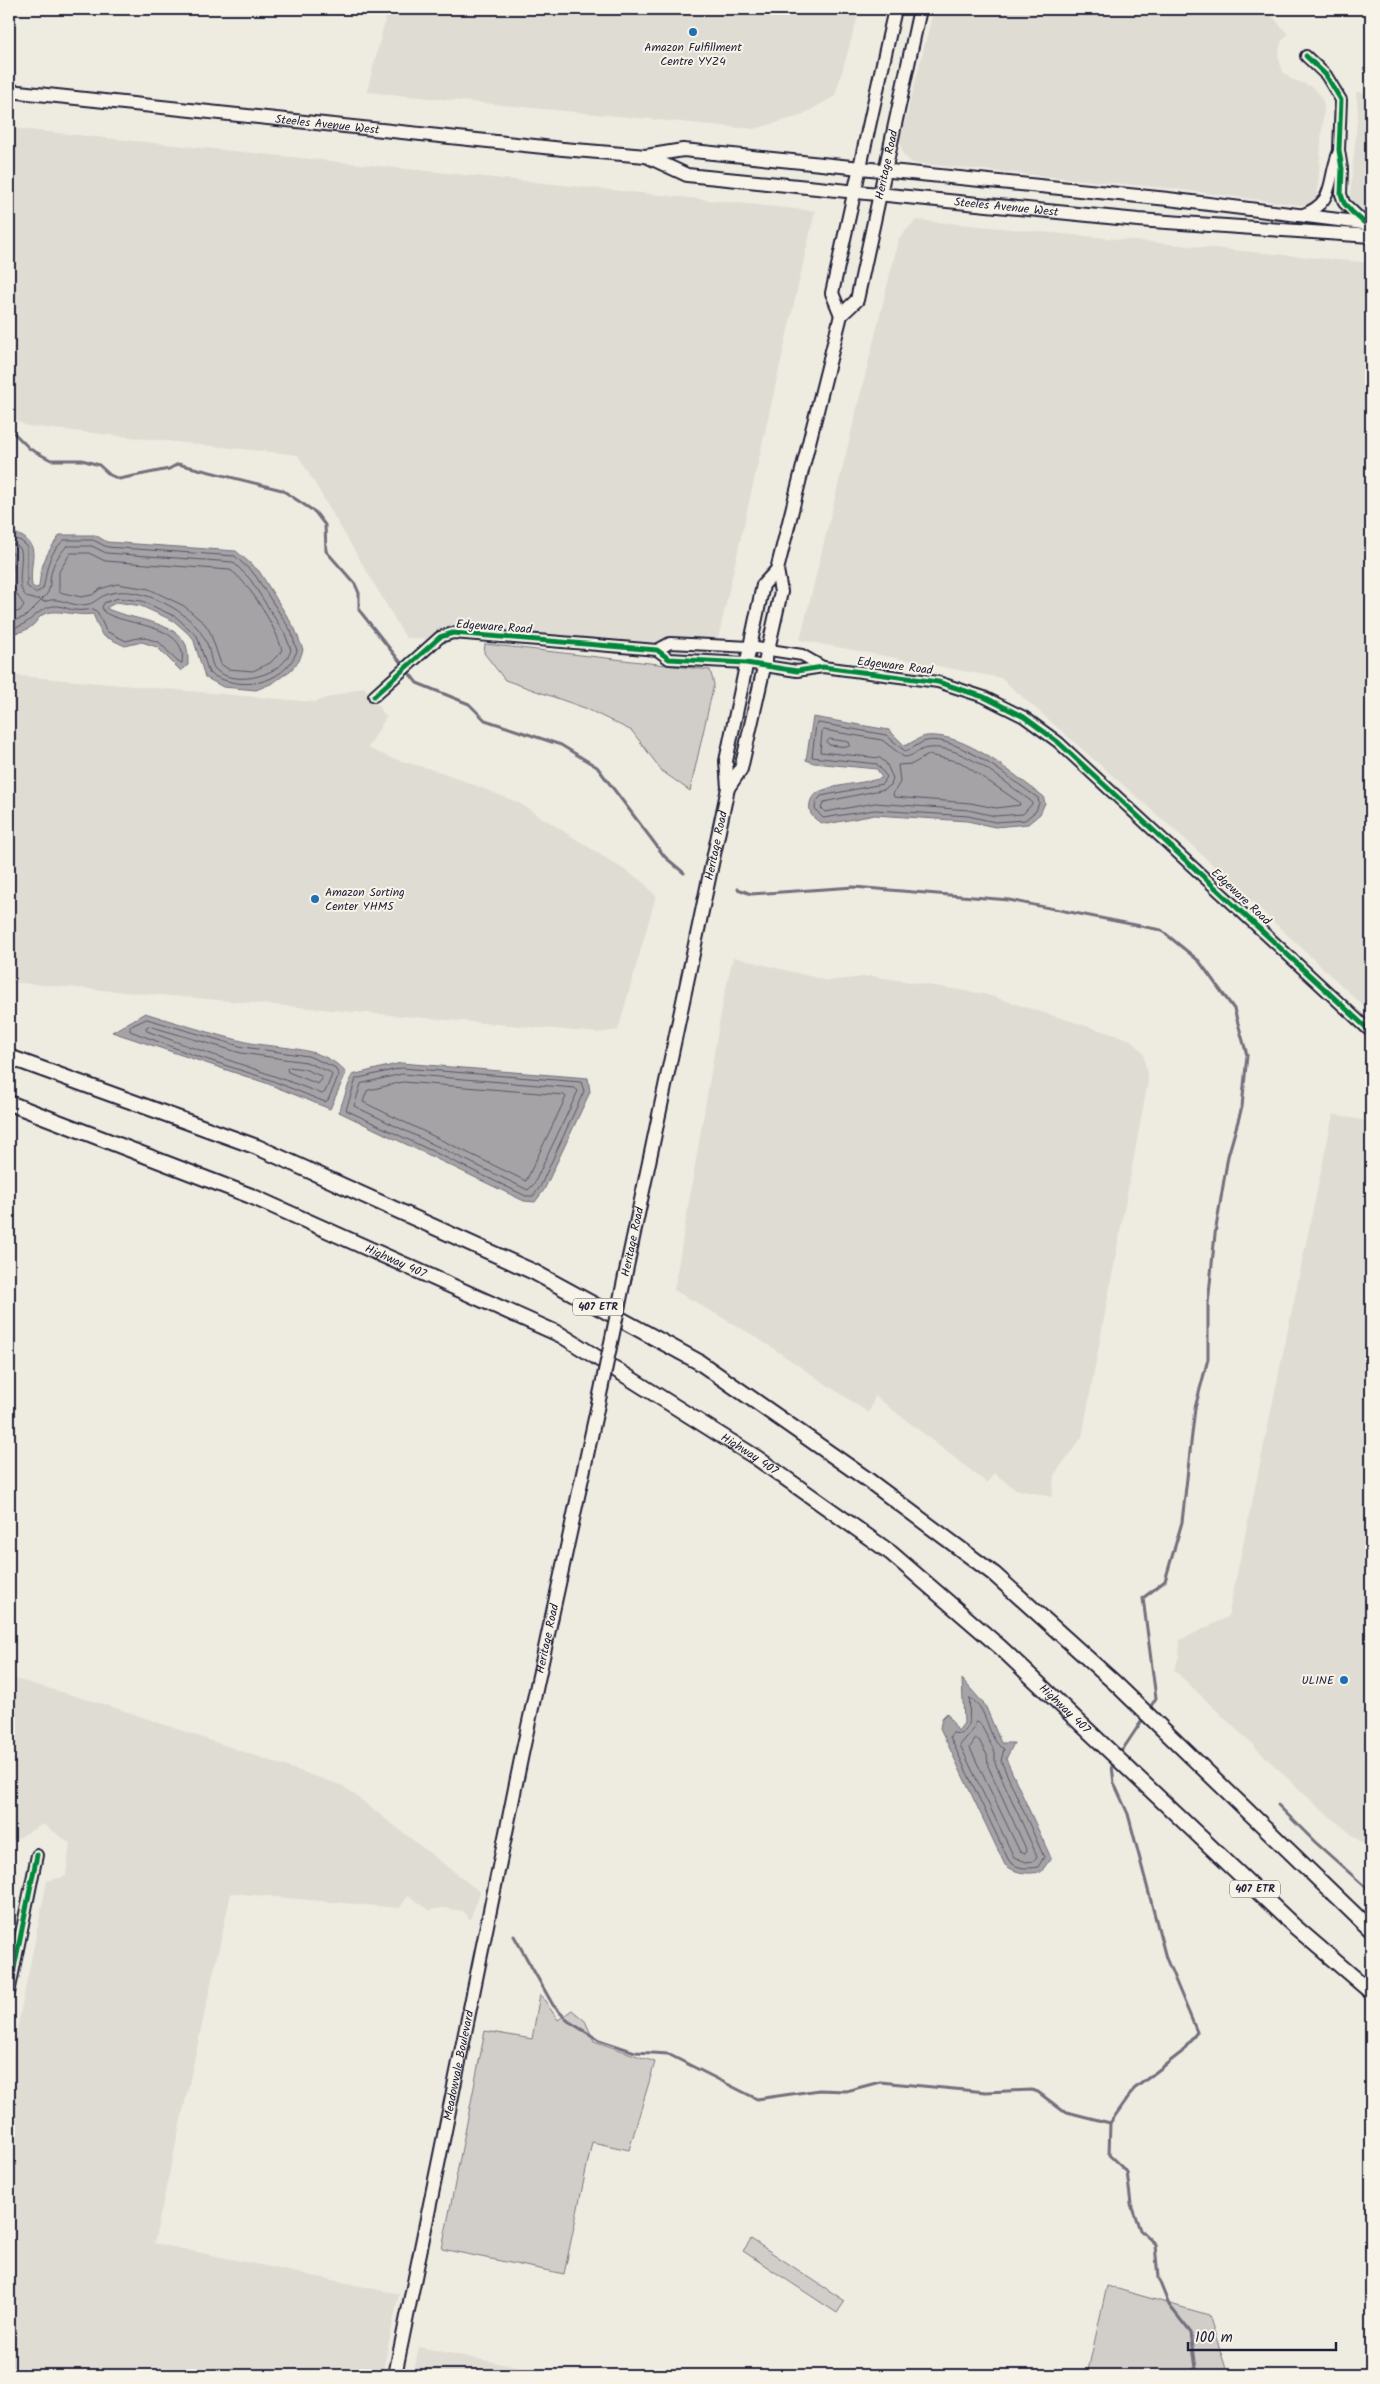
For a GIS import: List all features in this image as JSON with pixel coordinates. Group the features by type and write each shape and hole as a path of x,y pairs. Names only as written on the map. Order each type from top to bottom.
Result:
{"highway":[{"name":"407 ETR","path":"9,1058 257,1147 534,1272 699,1362 868,1480 994,1574 1114,1683 1371,1930"},
{"name":"Highway 407","path":"9,1103 251,1196 560,1334 757,1458 891,1553 1000,1647 1293,1924 1371,1992"}],"main road":[{"name":"Heritage Road","path":"841,315 832,293 896,9"},
{"name":"Heritage Road","path":"728,788 741,769 781,592 777,570 841,315 857,300 920,9"},
{"name":"Steeles Avenue West","path":"9,91 563,149 646,156 683,150 1168,199 1299,216 1370,228"},
{"name":"Steeles Avenue West","path":"646,156 687,175 855,192 1146,220 1370,228"},
{"name":"Heritage Road","path":"522,1754 728,788 726,761 746,663 763,585 777,570"},
{"name":"Meadowvale Boulevard","path":"395,2375 522,1754"}],"street":[{"path":"1306,56 1326,75 1341,100 1339,150 1342,169 1340,187 1344,202 1370,228"},
{"path":"1299,216 1313,210 1325,200 1332,168 1339,150"},
{"name":"Edgeware Road","path":"374,696 440,637 453,633 656,650 670,644 750,647 802,655 823,667"},
{"name":"Edgeware Road","path":"656,650 669,659 746,663 797,671 823,667 938,682 984,697 1024,717 1065,748 1371,1032"},
{"path":"9,1993 37,1855"}],"shaded area":[{"path":"388,9 860,9 835,96 800,116 754,129 367,92"},
{"path":"934,9 1266,9 1288,34 1281,42 1278,56 1283,72 1291,79 1313,87 1320,95 1324,104 1317,197 1314,203 1308,206 1175,189 912,163 903,154 900,141"},
{"path":"1356,92 1371,94 1371,214 1360,210 1350,197 1358,111"},
{"path":"9,128 815,211 715,652 406,638 298,455 27,426 9,417"},
{"path":"916,220 1371,263 1371,1013 1186,840 1001,678 800,640 899,238"},
{"path":"485,644 710,670 714,684 690,791 662,771 632,731 585,708 505,680 484,653"},
{"path":"9,675 314,702 364,687 386,717 368,748 391,758 444,773 519,803 642,881 656,896 618,1030 599,1033 9,982"},
{"path":"733,957 828,981 872,976 984,994 1131,1040 1143,1052 1148,1081 1082,1437 1054,1475 1052,1497 1015,1489 994,1473 987,1483 875,1396 869,1413 756,1337 674,1290 723,1001"},
{"path":"1333,1114 1371,1122 1371,1850 1318,1807 1174,1670 1179,1657 1180,1640 1228,1617"},
{"path":"9,1677 116,1708 343,1786 480,1892 470,1920 463,1911 444,1908 429,1910 408,1895 400,1908 231,1893 154,2243 399,2294 382,2375 9,2375 9,2069 47,1881 66,1876 70,1843 43,1824 9,1843"},
{"path":"540,1994 558,2020 572,2010 585,2021 594,2041 655,2062 629,2150 592,2142 564,2274 442,2249 485,2031 532,2039"},
{"path":"751,2239 845,2301 837,2313 743,2251"},
{"path":"1107,2286 1209,2315 1228,2375 1087,2375"},
{"path":"419,2347 556,2375 413,2375"}],"water":[{"path":"9,531 28,540 31,546 33,552 31,576 32,586 35,588 39,587 45,559 60,535 95,535 107,542 236,551 259,571 295,629 303,650 299,661 291,670 273,683 256,690 223,687 205,677 193,638 174,621 141,606 117,602 106,608 162,625 180,637 187,647 188,665 181,671 157,647 142,642 125,646 102,635 93,614 47,613 26,630 9,633"},
{"path":"813,717 889,730 905,746 926,736 957,741 972,747 1003,766 1043,796 1045,803 1040,814 1028,824 995,827 967,821 875,815 827,824 822,823 814,818 810,811 810,802 817,793 830,788 882,778 877,769 814,763 806,760"},
{"path":"145,1013 242,1041 311,1052 336,1063 346,1073 330,1109 266,1083 112,1032"},
{"path":"401,1063 588,1078 590,1092 544,1190 535,1202 524,1201 339,1112 352,1075"},
{"path":"962,1679 985,1705 1001,1743 1014,1743 1006,1759 1051,1858 1041,1872 1022,1873 1005,1865 940,1728 942,1718 947,1713 958,1731 964,1723"}],"waterway":[{"path":"9,432 14,433 30,449 51,460 82,460 99,465 110,475 119,479 169,469 178,464 282,490 315,512 325,525 326,551 355,584 359,593 359,610 417,683 469,704 485,720 561,745 597,767 665,857 684,873"},
{"path":"738,889 751,894 854,887 1009,900 1161,930 1199,961 1234,1009 1247,1055 1242,1107 1228,1156 1215,1234 1208,1304 1208,1359 1195,1408 1182,1522 1165,1581 1143,1598 1156,1698 1148,1711"},
{"path":"1119,1755 1145,1716"},
{"path":"1115,1762 1112,1766 1114,1783 1128,1814 1166,1958 1197,2032 1182,2052 1134,2089 1110,2123 1109,2155 1127,2172 1131,2204 1140,2230 1155,2244 1158,2278 1169,2305 1191,2333 1196,2368 1184,2375"},
{"path":"1278,1805 1315,1842 1371,1892"},
{"path":"514,1936 553,2005 568,2021 599,2040 635,2052 668,2054 757,2099 819,2090 846,2091 880,2082 986,2092 1031,2090 1038,2092 1063,2111 1110,2123"}],"cycle path":[{"path":"1306,56 1326,75 1341,100 1339,150 1342,169 1341,194 1344,203 1366,224"},
{"path":"374,696 440,637 453,633 657,650 669,659 746,663 797,671 823,667 938,682 984,697 1024,717 1058,742 1371,1032"},
{"path":"9,1993 37,1855"}],"place":[{"name":"Amazon Fulfillment Centre YYZ4","path":"693,32"},
{"name":"Amazon Sorting Center YHM5","path":"315,899"},
{"name":"ULINE","path":"1344,1680"}]}
